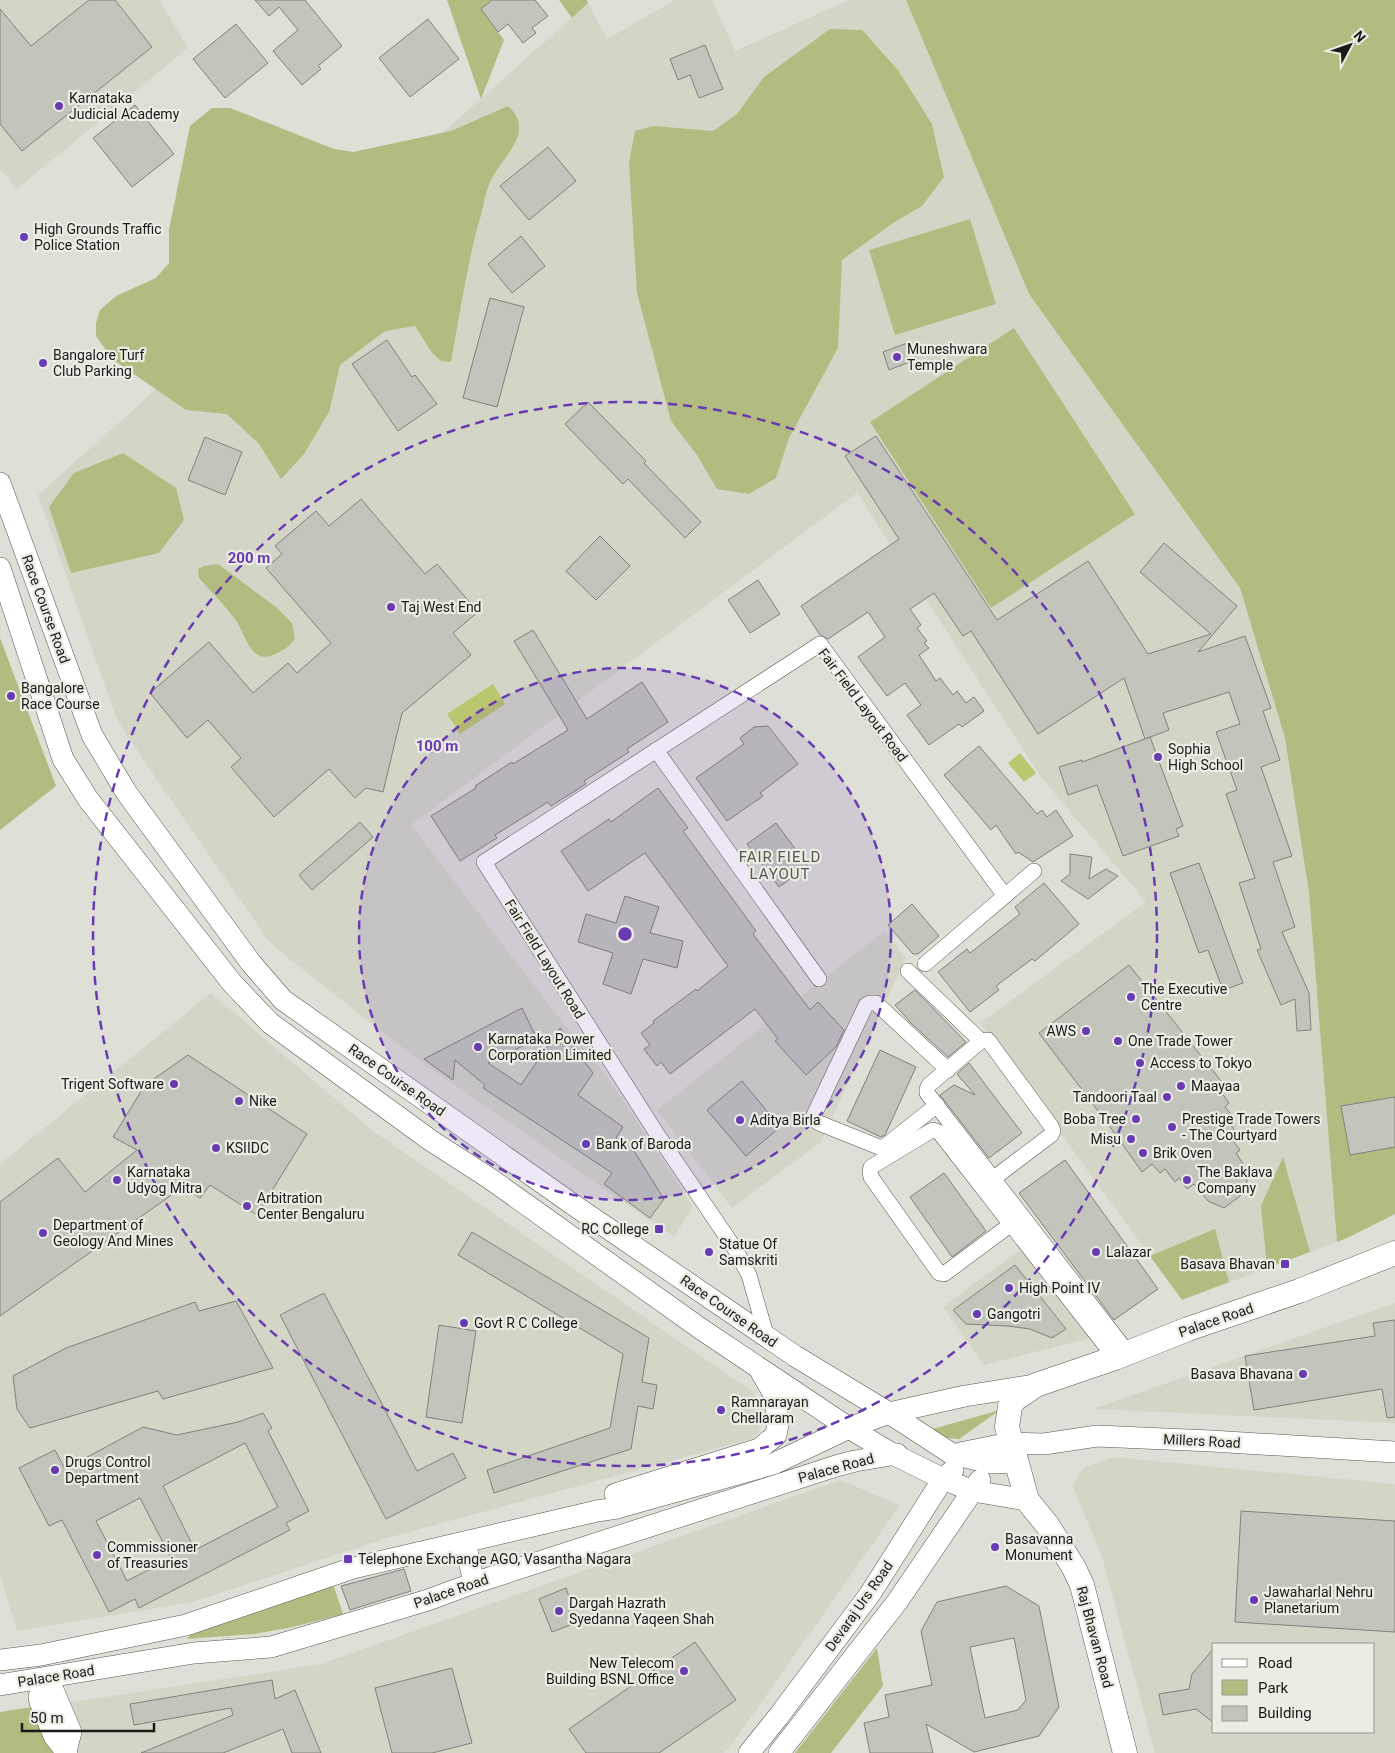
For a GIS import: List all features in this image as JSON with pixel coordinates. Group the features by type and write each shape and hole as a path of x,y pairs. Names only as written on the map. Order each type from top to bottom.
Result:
{"main road":[{"name":"Race Course Road","path":"0,483 92,735 126,792 250,963 283,1000 574,1206 767,1338 959,1456 991,1463 1013,1453"},
{"name":"Race Course Road","path":"0,568 63,759 88,799 238,990 270,1023 372,1098 758,1367 849,1428 892,1454 943,1479 973,1491"},
{"name":"Palace Road","path":"0,1660 41,1655 186,1626 334,1573 384,1559 596,1511 617,1508 773,1464 849,1428 889,1413 965,1396 1036,1385 1122,1355 1188,1329 1276,1300 1395,1253"},
{"name":"Palace Road","path":"596,1511 615,1494 758,1449 776,1435 778,1424 775,1396 758,1367"},
{"name":"Palace Road","path":"1027,1500 1007,1427 1010,1406 1015,1399 1036,1385"},
{"name":"Millers Road","path":"1013,1453 1044,1444 1097,1436 1395,1452"},
{"path":"959,1456 1013,1453"},
{"name":"Palace Road","path":"0,1685 39,1682 194,1653 271,1647 428,1600 474,1583 836,1466 892,1454 959,1456"},
{"name":"Devaraj Urs Road","path":"749,1753 870,1594 959,1456"},
{"name":"Devaraj Urs Road","path":"779,1753 896,1602 991,1463"},
{"path":"973,1491 1027,1500"},
{"name":"Raj Bhavan Road","path":"1027,1500 1048,1526 1074,1568 1082,1585 1125,1753"},
{"path":"465,1542 474,1583"},
{"path":"23,1656 39,1682 54,1690 71,1732 67,1752"}],"street":[{"name":"Fair Field Layout Road","path":"767,1338 749,1275 735,1249 656,1134 484,862 820,644 1005,896"},
{"path":"656,750 819,979"},
{"path":"926,964 1034,871"},
{"path":"908,970 981,1041"},
{"path":"937,1105 884,1147 879,1147 814,1120 814,1115 866,1005 870,1002 876,1003 948,1070"},
{"path":"994,1178 1051,1134 1052,1131 1051,1126 988,1040 981,1041 929,1085 927,1093 994,1178 1122,1355"},
{"path":"1010,1225 944,1274 940,1273 871,1176 871,1167 933,1130 939,1132 1010,1225 1122,1355"}],"shaded area":[{"name":"Karnataka Judicial Academy","path":"0,0 159,0 188,48 17,189 0,169"},
{"name":"Taj West End","path":"675,0 712,0 735,51 849,0 906,0 1029,294 1240,588 1285,738 1309,893 1337,1242 1182,1300 980,1023 1146,902 1041,777 857,493 411,825 560,1019 611,1082 693,1207 674,1237 416,1058 289,959 268,940 117,720 38,495 588,3 607,39"},
{"path":"493,684 505,704 460,734 447,714"},
{"path":"1020,753 1036,773 1024,782 1008,763"},
{"path":"884,931 906,958 821,1142 732,1208 657,1110"},
{"path":"211,993 373,1131 753,1392 763,1406 764,1415 763,1423 756,1435 751,1439 387,1538 193,1602 17,1631 0,1574 0,1164"},
{"path":"1026,1245 1098,1336 984,1365 943,1307"},
{"path":"1395,1303 1395,1423 1093,1409"},
{"name":"Jawaharlal Nehru Planetarium","path":"1113,1457 1395,1484 1395,1753 1155,1753 1102,1557 1072,1485 1084,1468"},
{"path":"840,1480 900,1505 730,1747 723,1753 0,1753 0,1713 321,1664"}],"green space":[{"path":"447,0 492,0 481,9 504,40 481,99"},
{"path":"559,0 587,0 588,3 572,18"},
{"path":"906,0 1395,0 1395,1214 1337,1242 1309,893 1285,738 1240,588 1029,294"},
{"path":"830,29 862,30 898,70 932,124 944,177 922,206 893,223 842,260 838,348 789,438 776,478 749,494 717,489 697,455 671,421 637,293 629,162 635,131 654,126 713,131 737,114 764,77"},
{"path":"508,106 516,115 519,125 518,134 510,152 492,178 487,192 468,270 451,362 441,361 432,353 415,326 385,331 340,365 329,412 304,454 281,479 259,444 227,414 186,410 112,359 96,336 96,323 100,310 116,296 156,278 169,263 169,230 190,126 212,108 230,108 334,149 353,152 451,131"},
{"path":"970,219 996,304 895,335 869,250"},
{"path":"1014,328 1135,514 991,608 870,422"},
{"path":"123,453 176,488 184,520 159,553 71,573 49,507 74,473"},
{"path":"218,564 276,607 292,623 295,639 288,647 265,657 259,655 249,646 235,619 199,578 198,569"},
{"name":"Bangalore Race Course","path":"0,638 56,786 0,830"},
{"path":"1283,1157 1310,1252 1267,1268 1261,1206"},
{"path":"1215,1229 1229,1282 1182,1300 1150,1256"},
{"path":"1000,1410 959,1439 938,1437 922,1432"},
{"path":"333,1584 343,1614 293,1627 254,1634 186,1639 192,1634"},
{"path":"877,1648 883,1686 831,1753 795,1753"},
{"path":"39,1706 56,1753 0,1753 0,1712"}],"building":[{"name":"Karnataka Judicial Academy","path":"89,0 115,0 152,47 22,151 0,124 0,9 31,46"},
{"path":"255,0 305,0 342,46 318,66 321,69 302,85 273,51 298,30 279,7 269,16"},
{"path":"492,0 535,0 548,16 532,28 536,33 523,43 508,24 498,32 481,9"},
{"path":"428,19 459,59 410,97 379,58"},
{"path":"236,24 268,63 225,98 193,59"},
{"path":"705,45 723,89 699,98 690,75 678,80 670,59"},
{"path":"135,105 174,154 132,187 93,138"},
{"path":"548,147 576,181 529,220 500,186"},
{"path":"521,236 545,266 512,293 488,264"},
{"path":"490,298 524,307 497,407 463,398"},
{"path":"387,340 412,377 415,375 437,404 398,431 352,364"},
{"path":"910,342 917,359 889,370 883,352"},
{"path":"588,402 646,461 644,463 701,522 685,538 628,479 623,484 565,424"},
{"path":"876,436 997,620 1088,561 1148,654 1211,634 1140,572 1164,543 1237,606 1198,652 1245,636 1271,708 1263,711 1280,760 1261,767 1292,856 1273,862 1295,927 1282,932 1309,993 1311,1030 1297,1031 1295,999 1281,1005 1257,950 1261,949 1239,883 1255,878 1226,794 1237,790 1216,732 1240,724 1229,692 1163,713 1169,730 1145,739 1124,678 1038,734 971,631 963,636 934,593 910,609 921,625 917,628 927,641 924,643 929,648 919,655 936,681 940,678 953,695 957,691 966,703 974,697 984,711 962,727 959,724 929,745 907,715 921,705 905,683 887,696 858,657 885,637 868,612 828,639 820,635 801,606 899,539 845,456"},
{"path":"205,437 242,452 225,495 188,480"},
{"path":"361,499 425,574 437,564 478,612 453,633 471,655 402,713 383,792 366,788 355,798 329,769 274,817 231,767 241,758 208,720 187,738 150,693 209,642 253,693 288,663 297,673 331,643 266,568 282,554 275,546 316,511 329,526"},
{"path":"600,536 630,566 596,600 566,571"},
{"path":"758,580 780,614 750,633 728,600"},
{"path":"533,630 587,719 642,682 668,722 627,749 629,752 584,781 586,784 551,806 548,802 495,835 497,838 460,861 431,816 476,788 475,786 512,762 513,764 568,730 514,641"},
{"path":"768,726 798,764 760,793 763,796 727,821 696,778 744,744 740,738 754,727"},
{"path":"1150,737 1183,826 1176,829 1179,836 1123,856 1097,785 1068,795 1059,767 1082,760 1082,762"},
{"path":"979,746 1037,814 1042,810 1047,817 1056,810 1073,836 1033,862 1018,852 1016,854 996,825 991,830 944,775"},
{"path":"658,788 688,828 683,831 756,931 753,934 810,1010 818,1002 844,1030 836,1047 806,1075 775,1041 778,1039 755,1009 670,1074 661,1062 657,1066 644,1049 650,1045 641,1033 654,1023 653,1021 696,989 697,991 728,966 645,853 588,891 561,851 609,819 611,822"},
{"path":"360,822 373,837 312,890 299,875"},
{"path":"776,823 808,866 779,887 747,844"},
{"path":"1070,854 1092,857 1089,879 1106,869 1118,876 1088,899 1061,881 1070,874"},
{"path":"1199,863 1243,983 1223,990 1208,950 1199,953 1170,873"},
{"path":"1044,883 1079,924 1035,961 1032,959 996,986 999,990 970,1012 938,972 967,949 970,953 1020,914 1015,907"},
{"path":"625,896 659,907 650,933 683,941 677,968 643,959 631,994 603,984 613,953 578,942 586,914 616,923"},
{"path":"912,904 939,936 918,954 913,954 888,925"},
{"path":"1129,965 1221,1081 1216,1085 1229,1103 1225,1107 1234,1118 1229,1122 1236,1132 1230,1137 1240,1150 1236,1153 1245,1167 1247,1180 1240,1196 1224,1208 1208,1201 1194,1184 1187,1189 1179,1178 1175,1182 1165,1169 1160,1173 1152,1164 1142,1172 1039,1033"},
{"path":"915,990 966,1042 948,1057 911,1023 895,1005"},
{"path":"522,1008 537,1039 488,1063 521,1085 560,1028 593,1073 578,1095 623,1127 616,1138 634,1151 664,1199 650,1218 604,1184 612,1173 483,1088 485,1085 455,1060 453,1080 424,1059"},
{"path":"880,1050 916,1067 885,1135 881,1137 847,1121"},
{"path":"188,1055 307,1134 257,1215 210,1185 200,1198 183,1187 0,1316 0,1202 58,1158 85,1192 137,1150 113,1137 145,1085"},
{"path":"969,1063 1022,1133 989,1158 940,1095 954,1085 975,1095 957,1074"},
{"path":"742,1081 780,1127 746,1156 707,1110"},
{"path":"1395,1097 1395,1147 1350,1155 1341,1106"},
{"name":"Lalazar","path":"1065,1160 1158,1289 1114,1320 1019,1193"},
{"path":"944,1173 986,1231 952,1257 910,1197"},
{"path":"472,1232 649,1338 642,1382 657,1385 653,1409 638,1406 631,1449 494,1493 487,1470 610,1428 623,1354 458,1255"},
{"name":"High Point IV","path":"1015,1265 1066,1329 1052,1338 1030,1329 966,1324 953,1310"},
{"path":"324,1293 417,1471 453,1453 466,1478 386,1519 280,1315"},
{"path":"236,1301 273,1368 163,1399 158,1391 30,1428 17,1409 13,1376 66,1348 195,1302 199,1311"},
{"name":"Basava Bhavana","path":"1395,1320 1395,1417 1387,1418 1382,1389 1254,1410 1245,1356 1375,1336 1373,1323"},
{"path":"439,1325 476,1331 462,1423 426,1417"},
{"path":"263,1413 272,1428 268,1431 309,1511 286,1523 290,1530 139,1608 135,1599 109,1612 62,1520 49,1526 19,1468 55,1450 65,1469 143,1427 177,1435 238,1422","holes":["245,1443 278,1507 195,1550 163,1486","140,1498 171,1558 127,1581 96,1521"]},
{"path":"1241,1511 1395,1521 1395,1632 1235,1622"},
{"path":"404,1569 411,1591 350,1610 341,1586"},
{"path":"1006,1586 1039,1606 1059,1707 1039,1736 974,1752 926,1724 933,1753 870,1753 864,1723 889,1717 885,1695 932,1685 921,1631 937,1602","holes":["1014,1638 1026,1700 1018,1710 985,1718 970,1647"]},
{"path":"566,1588 578,1622 552,1632 539,1599"},
{"name":"New Telecom Building BSNL Office","path":"695,1642 736,1700 659,1753 586,1753 569,1729"},
{"path":"1212,1650 1212,1721 1196,1709 1163,1715 1159,1694 1189,1689 1192,1674"},
{"path":"452,1668 472,1743 432,1753 392,1753 375,1688"},
{"path":"272,1680 275,1699 295,1690 321,1753 292,1753 283,1729 223,1753 141,1753 233,1715 231,1708 134,1725 130,1704"}],"place":[{"name":"Karnataka Judicial Academy","path":"59,106"},
{"name":"High Grounds Traffic Police Station","path":"24,237"},
{"name":"Muneshwara Temple","path":"897,357"},
{"name":"Bangalore Turf Club Parking","path":"43,363"},
{"name":"Taj West End","path":"391,607"},
{"name":"Bangalore Race Course","path":"11,696"},
{"name":"Sophia High School","path":"1158,757"},
{"name":"The Executive Centre","path":"1131,997"},
{"name":"AWS","path":"1086,1031"},
{"name":"One Trade Tower","path":"1118,1041"},
{"name":"Karnataka Power Corporation Limited","path":"478,1047"},
{"name":"Access to Tokyo","path":"1140,1063"},
{"name":"Trigent Software","path":"174,1084"},
{"name":"Maayaa","path":"1181,1086"},
{"name":"Tandoori Taal","path":"1167,1097"},
{"name":"Nike","path":"239,1101"},
{"name":"Boba Tree","path":"1136,1119"},
{"name":"Aditya Birla","path":"740,1120"},
{"name":"Prestige Trade Towers - The Courtyard","path":"1172,1127"},
{"name":"Misu","path":"1131,1139"},
{"name":"Bank of Baroda","path":"586,1144"},
{"name":"KSIIDC","path":"216,1148"},
{"name":"Brik Oven","path":"1143,1153"},
{"name":"Karnataka Udyog Mitra","path":"117,1180"},
{"name":"The Baklava Company","path":"1187,1180"},
{"name":"Arbitration Center Bengaluru","path":"247,1206"},
{"name":"RC College","path":"659,1229"},
{"name":"Department of Geology And Mines","path":"43,1233"},
{"name":"Statue Of Samskriti","path":"709,1252"},
{"name":"Lalazar","path":"1096,1252"},
{"name":"Basava Bhavan","path":"1285,1264"},
{"name":"High Point IV","path":"1009,1288"},
{"name":"Gangotri","path":"977,1314"},
{"name":"Govt R C College","path":"464,1323"},
{"name":"Basava Bhavana","path":"1303,1374"},
{"name":"Ramnarayan Chellaram","path":"721,1410"},
{"name":"Drugs Control Department","path":"55,1470"},
{"name":"Basavanna Monument","path":"995,1547"},
{"name":"Commissioner of Treasuries","path":"97,1555"},
{"name":"Telephone Exchange AGO, Vasantha Nagara","path":"348,1559"},
{"name":"Jawaharlal Nehru Planetarium","path":"1254,1600"},
{"name":"Dargah Hazrath Syedanna Yaqeen Shah","path":"559,1611"},
{"name":"New Telecom Building BSNL Office","path":"684,1671"}],"district":[{"name":"FAIR FIELD LAYOUT","path":"780,866"}]}
